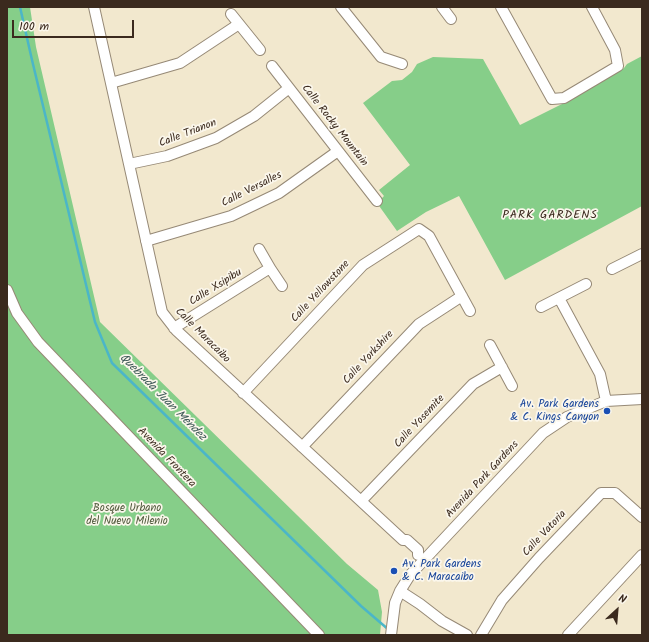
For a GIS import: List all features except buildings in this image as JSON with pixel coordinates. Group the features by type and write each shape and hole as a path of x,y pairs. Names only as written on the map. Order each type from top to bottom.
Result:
{"street":[{"name":"Calle Maracaibo","path":"96,7 111,83 162,312 174,328 362,501 403,540 403,543 413,553 421,558"},
{"path":"341,7 381,57 402,64"},
{"path":"442,7 451,19"},
{"path":"501,7 552,99 564,98 618,66 615,50 592,7"},
{"path":"231,14 260,50"},
{"path":"111,83 180,63 239,24"},
{"name":"Calle Rocky Mountain","path":"272,66 376,201"},
{"name":"Calle Trianon","path":"129,164 167,156 216,138 254,116 289,88"},
{"name":"Calle Versalles","path":"146,240 231,216 278,193 338,151"},
{"name":"Calle Yellowstone","path":"244,393 363,265 419,229 429,236 462,296"},
{"path":"259,249 282,286"},
{"path":"612,269 641,257"},
{"name":"Calle Xsipibu","path":"174,328 270,268"},
{"path":"541,307 586,284"},
{"name":"Avenida Frontera","path":"7,290 18,313 38,342 319,635"},
{"path":"462,296 470,311"},
{"name":"Calle Yorkshire","path":"302,447 419,324 462,296"},
{"path":"559,298 600,374 606,401"},
{"path":"490,345 512,386"},
{"name":"Calle Yosemite","path":"362,501 473,384 502,367"},
{"name":"Avenida Park Gardens","path":"391,635 395,604 400,591 421,558 543,433 567,417 606,401 642,399"},
{"name":"Calle Vatoria","path":"481,635 502,600 539,558 601,493 615,493 642,517"},
{"path":"568,635 642,556"},
{"path":"400,591 442,621 467,635"}],"green space":[{"name":"Bosque Urbano del Nuevo Milenio","path":"7,7 30,7 36,47 100,322 347,564 378,590 382,612 380,635 7,635"},
{"path":"642,56 642,206 505,280 459,196 426,212 397,231 377,203 384,196 379,190 410,165 363,103 392,81 402,80 412,72 417,64 433,57 483,59 520,125 576,97"}],"waterway":[{"name":"Quebrada Juan Méndez","path":"20,7 95,322 112,363 361,606 389,630"}],"place":[{"name":"Av. Park Gardens & C. Kings Canyon","path":"607,411"},
{"name":"Av. Park Gardens & C. Maracaibo","path":"394,571"}],"district":[{"name":"PARK GARDENS","path":"550,216"}]}
